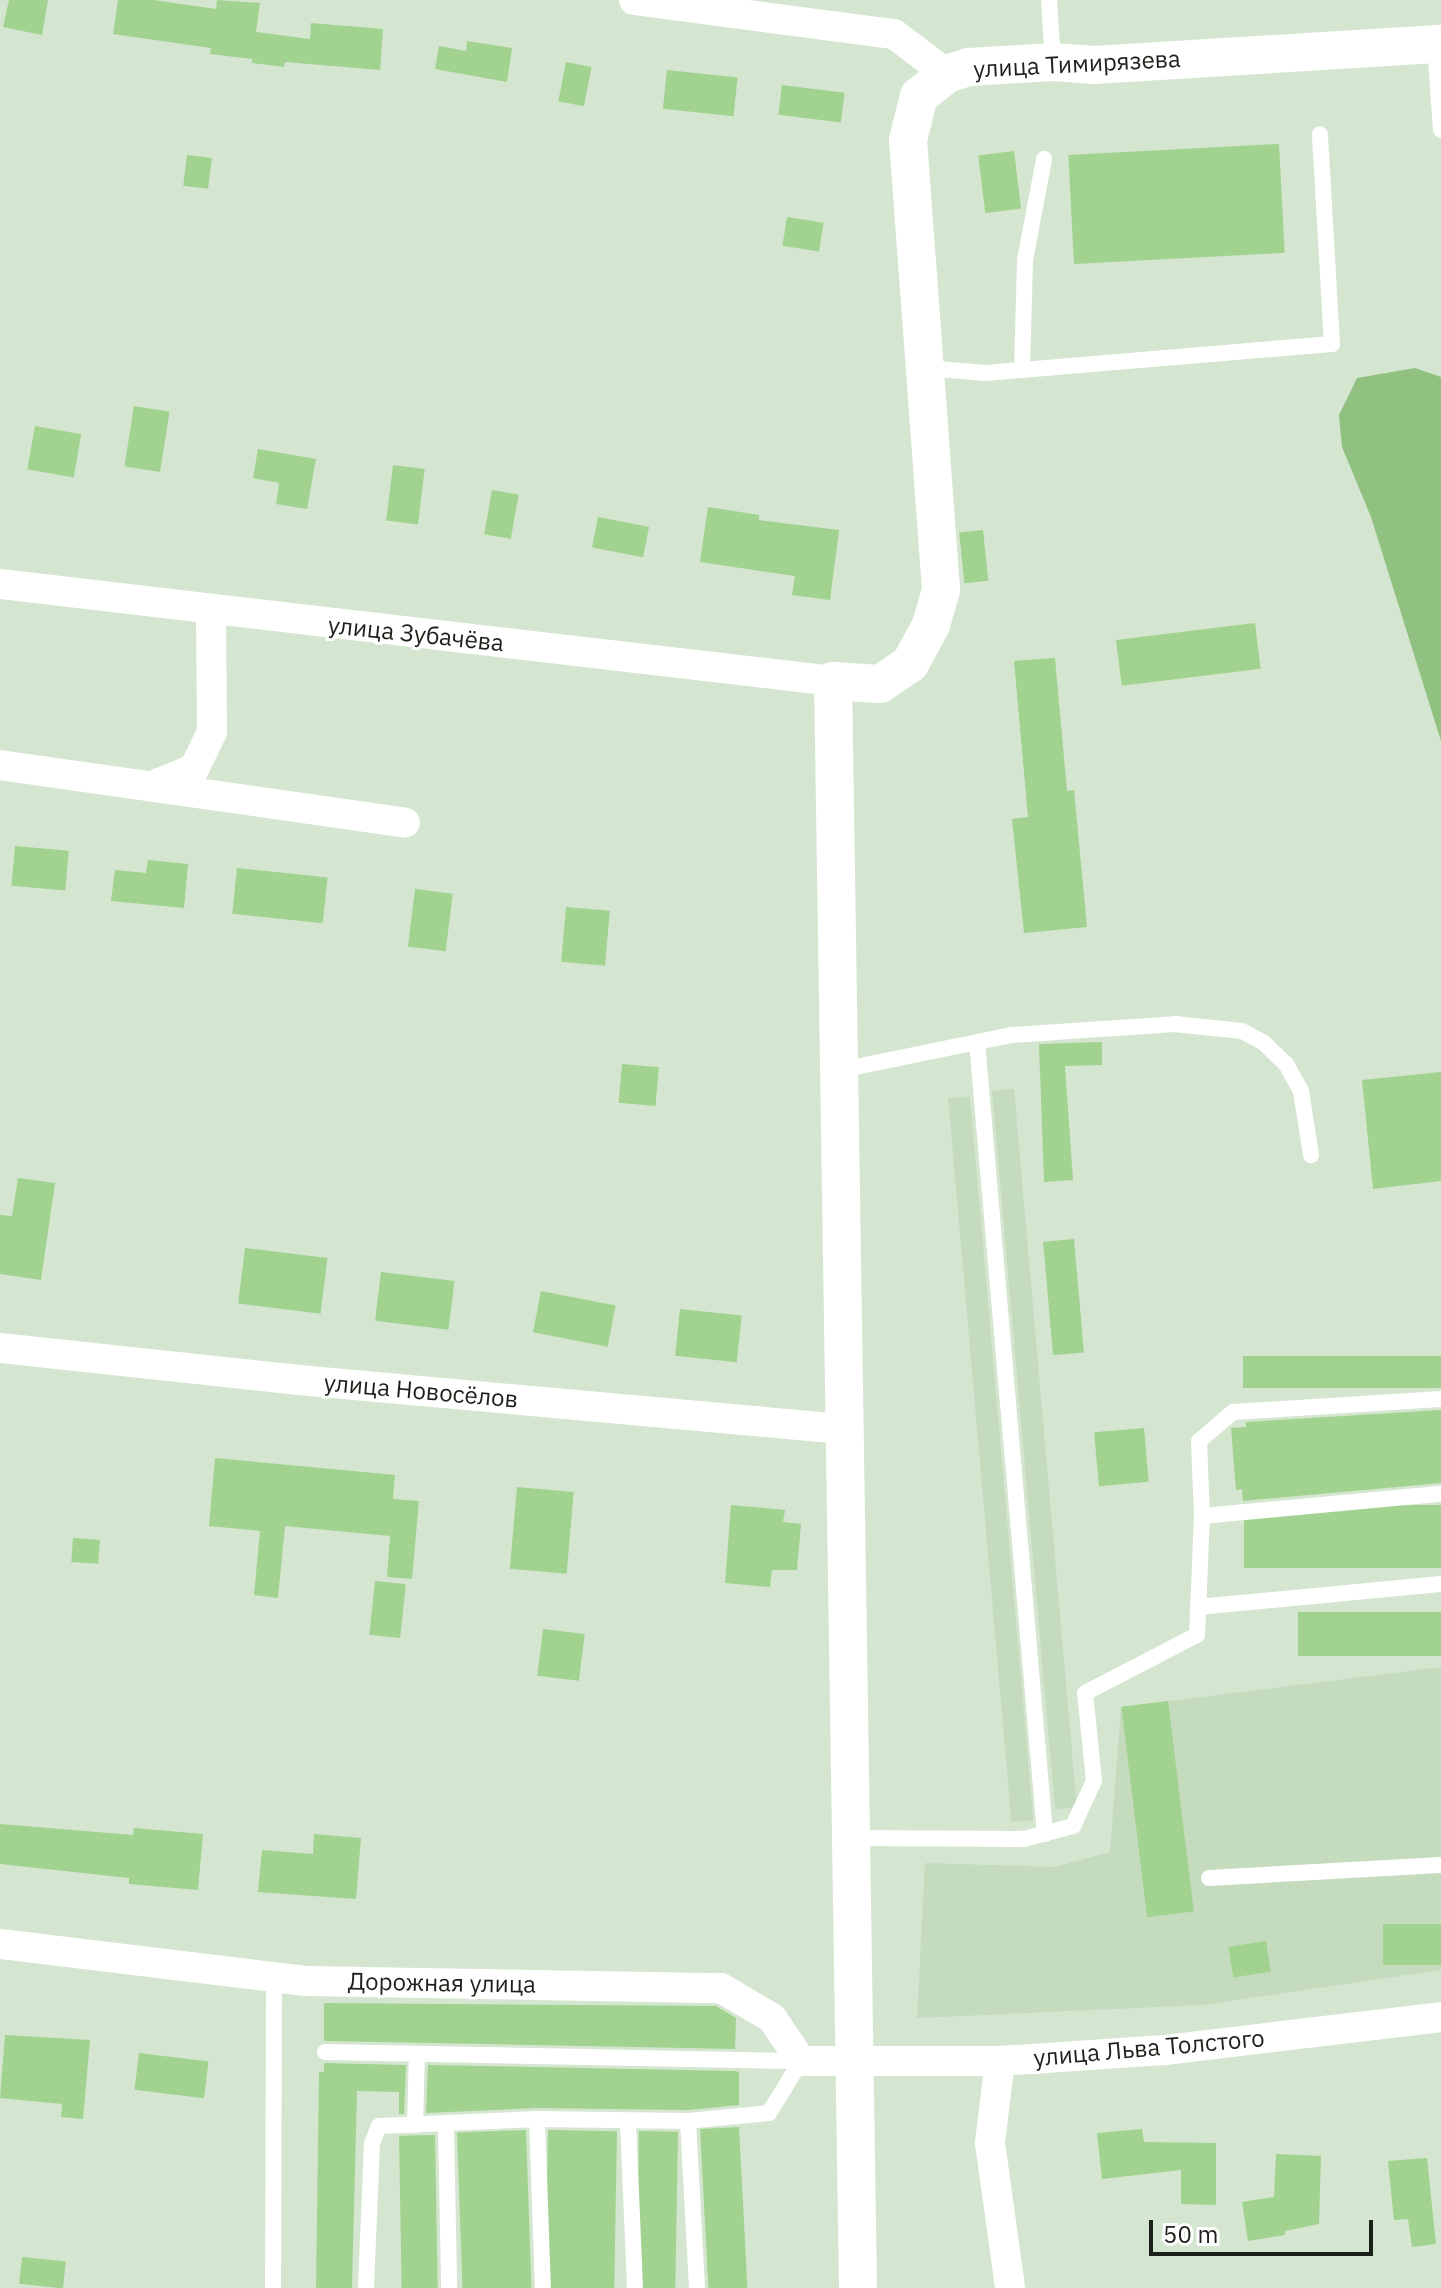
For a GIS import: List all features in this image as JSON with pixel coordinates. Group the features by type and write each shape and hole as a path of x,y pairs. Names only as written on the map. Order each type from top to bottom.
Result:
{"street":[{"name":"улица Тимирязева","path":"634,0 894,34 947,74 969,67 1053,62 1094,65 1438,45"},
{"path":"858,2288 856,2063 848,1837 841,1070 833,681 880,684 910,664 931,625 941,589 908,140 919,96 947,74"},
{"name":"улица Зубачёва","path":"0,584 833,681"},
{"path":"153,786 194,769 212,732 211,610"},
{"path":"0,765 405,823"},
{"name":"улица Новосёлов","path":"0,1348 299,1380 843,1429"},
{"name":"Дорожная улица","path":"0,1944 306,1981 721,1988 772,2018 801,2061"},
{"name":"улица Льва Толстого","path":"856,2063 1000,2061 1165,2050 1441,2017"},
{"path":"801,2061 856,2063"},
{"path":"1000,2061 990,2143 1010,2288"}],"lane":[{"path":"1049,0 1053,62"},
{"path":"1438,45 1441,130"},
{"path":"926,368 986,373 1332,344 1320,134"},
{"path":"1022,370 1025,260 1044,159"},
{"path":"841,1070 1011,1035 1175,1024 1242,1031 1263,1042 1286,1064 1301,1091 1311,1155"},
{"path":"977,1042 1045,1834"},
{"path":"848,1837 1024,1839 1073,1826 1094,1781 1085,1693 1197,1635 1202,1516 1199,1441 1233,1412 1441,1399"},
{"path":"1202,1516 1441,1494"},
{"path":"1198,1607 1441,1584"},
{"path":"1209,1878 1441,1865"},
{"path":"273,2288 274,1977"},
{"path":"325,2052 801,2061"},
{"path":"415,2125 417,2054"},
{"path":"366,2288 372,2143 379,2126 537,2119 688,2121 769,2113 801,2061"},
{"path":"537,2119 543,2288"},
{"path":"628,2121 635,2288"},
{"path":"688,2121 697,2288"},
{"path":"446,2125 449,2288"}],"shaded area":[{"path":"1014,1089 1077,1807 1055,1809 992,1091"},
{"path":"970,1096 1033,1820 1011,1822 948,1098"},
{"path":"1441,1667 1441,1970 1203,2005 917,2018 925,1863 1055,1867 1110,1852 1121,1707"}],"green space":[{"path":"1415,368 1441,377 1441,741 1371,517 1342,447 1339,415 1357,378"}],"building":[{"path":"9,0 48,0 42,35 3,27"},
{"path":"118,0 153,0 216,9 217,0 260,3 256,32 310,39 311,23 383,29 380,70 285,62 284,67 252,63 252,59 210,54 211,48 113,34"},
{"path":"467,41 512,48 507,82 435,69 439,46 466,51"},
{"path":"566,62 592,67 584,106 558,101"},
{"path":"667,70 738,77 734,116 663,109"},
{"path":"782,85 845,93 841,122 778,115"},
{"path":"1279,144 1285,253 1074,264 1068,155"},
{"path":"1014,151 1021,209 985,213 978,155"},
{"path":"187,155 212,158 208,189 183,186"},
{"path":"787,217 824,223 819,251 782,246"},
{"path":"134,406 170,412 160,472 124,466"},
{"path":"35,426 81,434 74,477 27,469"},
{"path":"258,449 316,459 307,509 276,504 279,483 253,478"},
{"path":"393,465 425,469 418,524 386,521"},
{"path":"492,490 519,495 511,539 484,534"},
{"path":"708,507 759,515 759,520 839,530 830,600 792,595 795,576 700,562"},
{"path":"598,517 649,527 643,557 592,547"},
{"path":"983,530 988,581 964,583 959,533"},
{"path":"1255,623 1261,669 1122,686 1116,640"},
{"path":"1055,658 1067,791 1074,790 1087,927 1024,933 1012,819 1028,817 1014,661"},
{"path":"15,846 69,851 65,891 12,886"},
{"path":"148,860 188,864 184,908 111,901 115,870 146,873"},
{"path":"237,868 328,878 323,923 232,914"},
{"path":"415,889 453,894 446,951 408,947"},
{"path":"566,907 610,911 605,966 561,962"},
{"path":"1102,1042 1102,1065 1065,1066 1073,1180 1044,1182 1039,1044"},
{"path":"622,1064 659,1067 655,1106 619,1103"},
{"path":"1441,1072 1441,1181 1373,1189 1362,1080"},
{"path":"18,1178 55,1183 41,1280 0,1274 0,1215 12,1216"},
{"path":"1074,1239 1084,1353 1053,1355 1043,1242"},
{"path":"245,1248 327,1258 321,1314 238,1304"},
{"path":"381,1272 454,1281 448,1330 375,1321"},
{"path":"541,1291 616,1306 608,1347 533,1332"},
{"path":"680,1309 742,1315 737,1362 675,1356"},
{"path":"1243,1356 1441,1356 1441,1388 1243,1388"},
{"path":"1441,1410 1441,1483 1243,1501 1242,1489 1236,1490 1231,1428 1246,1427 1246,1422"},
{"path":"1144,1428 1149,1482 1099,1486 1094,1432"},
{"path":"215,1458 395,1475 393,1499 419,1501 412,1579 387,1577 390,1536 285,1526 278,1598 254,1595 260,1531 209,1526"},
{"path":"517,1487 574,1492 567,1574 510,1569"},
{"path":"731,1505 785,1510 783,1522 801,1524 797,1570 772,1570 770,1587 725,1583"},
{"path":"1244,1505 1441,1505 1441,1568 1244,1568"},
{"path":"73,1538 100,1540 98,1564 71,1562"},
{"path":"375,1581 406,1584 400,1638 369,1635"},
{"path":"1298,1612 1441,1612 1441,1656 1298,1656"},
{"path":"543,1629 585,1634 579,1681 537,1676"},
{"path":"1168,1701 1194,1911 1147,1917 1121,1707"},
{"path":"0,1824 133,1835 134,1828 203,1834 198,1890 129,1884 129,1878 0,1864"},
{"path":"314,1834 361,1838 356,1899 258,1892 262,1850 313,1854"},
{"path":"1383,1924 1441,1924 1441,1965 1383,1965"},
{"path":"1266,1941 1271,1972 1233,1978 1228,1947"},
{"path":"324,2003 716,2006 736,2018 735,2049 324,2041"},
{"path":"5,2035 90,2040 83,2119 61,2117 62,2104 0,2098"},
{"path":"139,2053 208,2062 204,2098 134,2090"},
{"path":"324,2063 406,2065 404,2114 399,2114 399,2092 357,2091 352,2288 316,2288 319,2072 324,2072"},
{"path":"428,2065 735,2071 739,2072 739,2105 688,2110 537,2108 426,2113"},
{"path":"739,2127 747,2288 708,2288 700,2129"},
{"path":"1142,2129 1144,2142 1216,2143 1216,2205 1181,2204 1181,2170 1102,2179 1097,2133"},
{"path":"526,2130 532,2288 462,2288 457,2132"},
{"path":"548,2130 617,2131 614,2288 545,2288"},
{"path":"639,2131 678,2132 675,2288 636,2288"},
{"path":"435,2135 438,2288 402,2288 399,2136"},
{"path":"1276,2154 1321,2156 1319,2224 1285,2231 1285,2235 1248,2241 1242,2202 1274,2197"},
{"path":"1427,2158 1436,2244 1412,2247 1408,2219 1394,2220 1388,2161"},
{"path":"22,2257 66,2262 63,2288 19,2284"}]}
